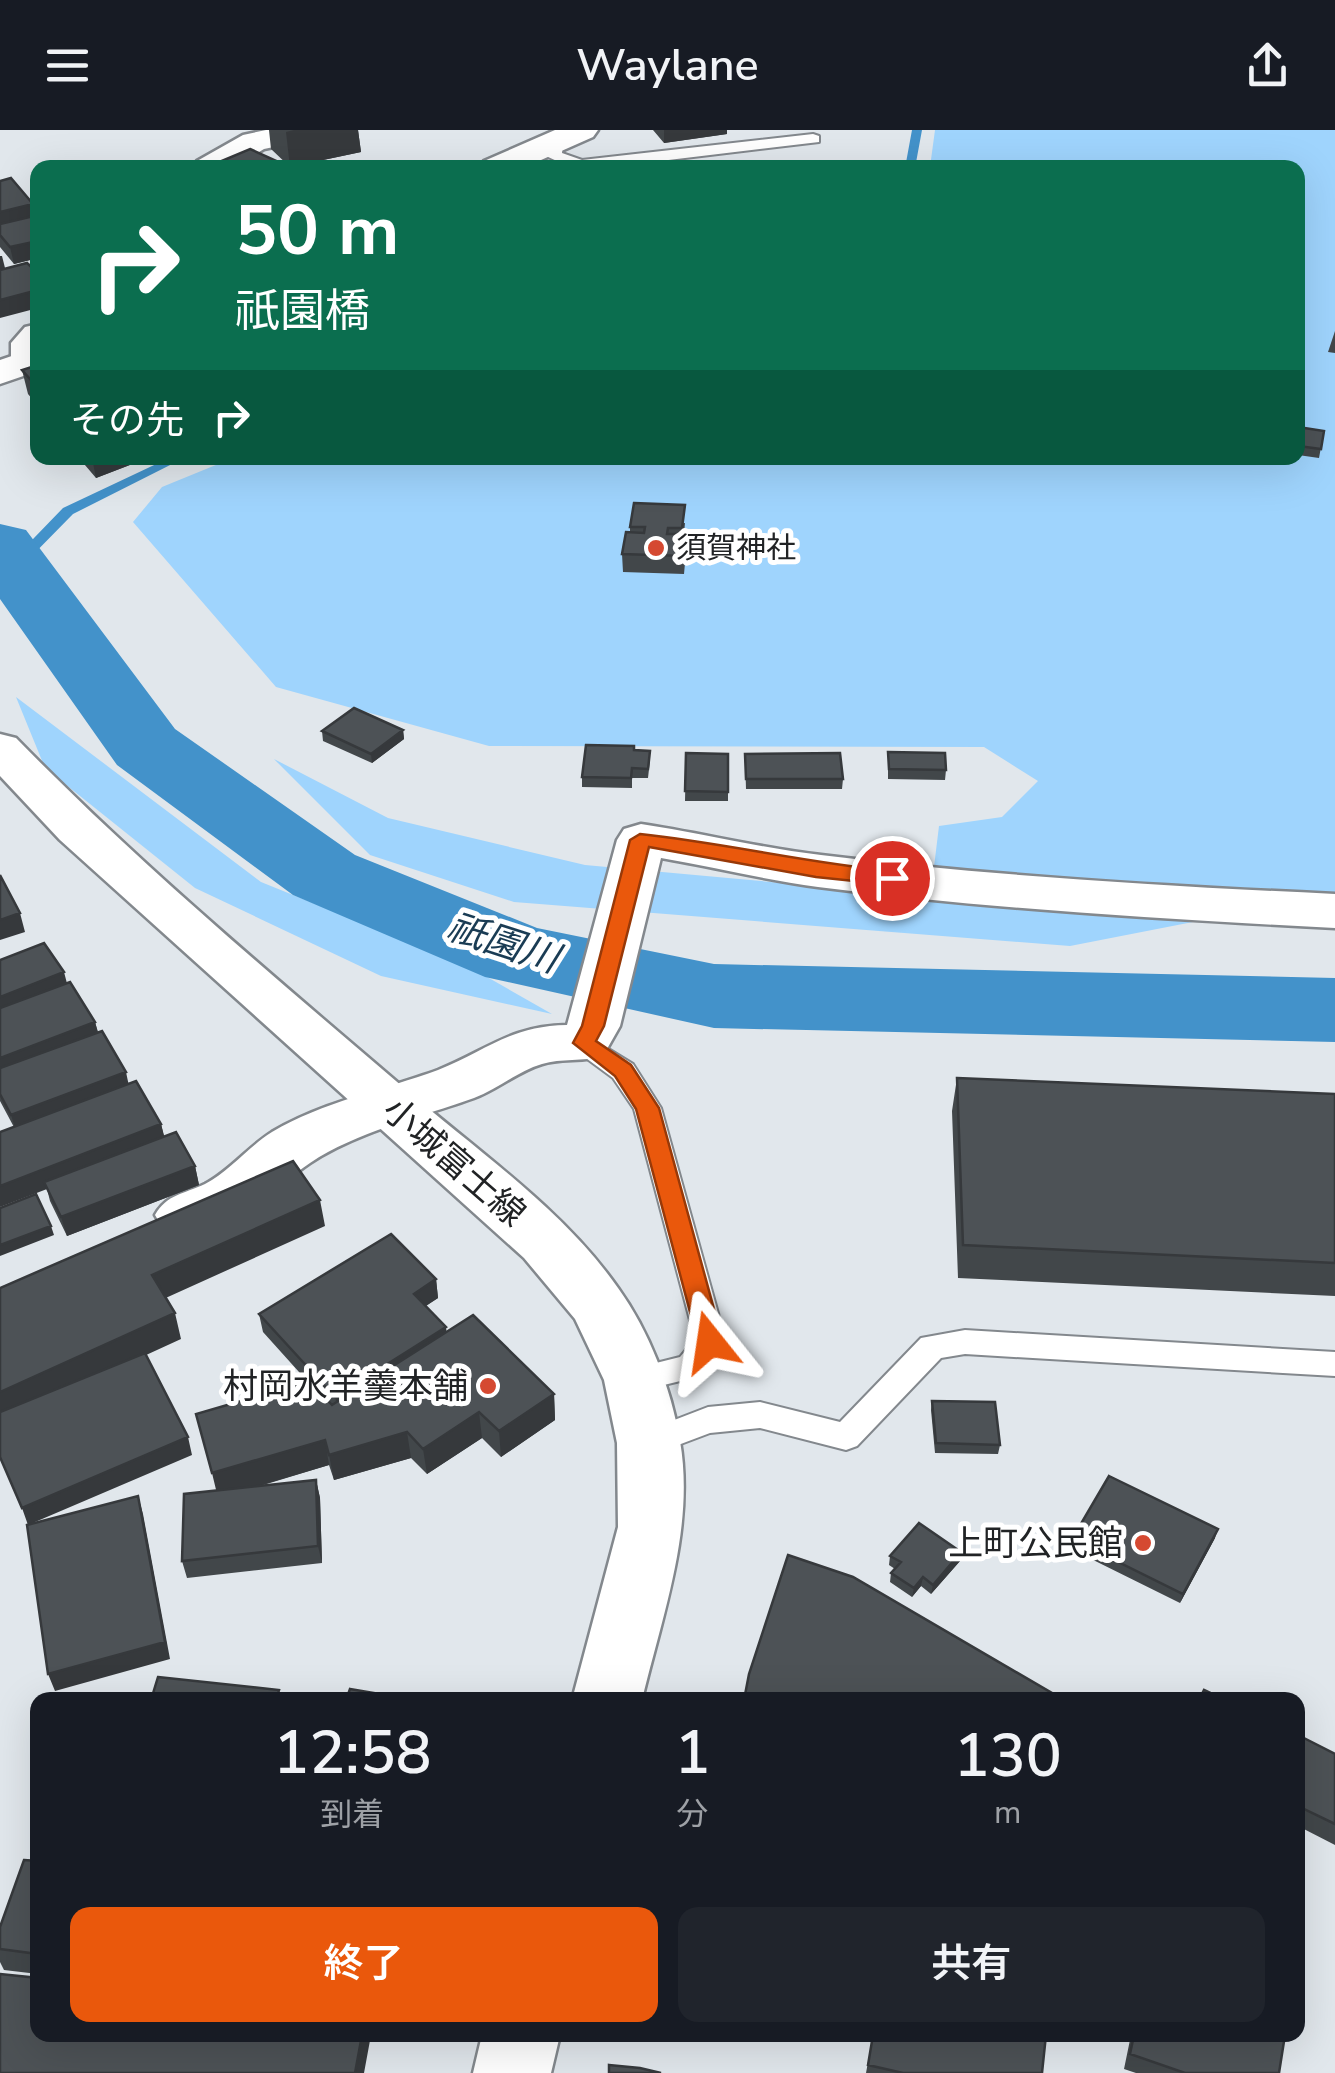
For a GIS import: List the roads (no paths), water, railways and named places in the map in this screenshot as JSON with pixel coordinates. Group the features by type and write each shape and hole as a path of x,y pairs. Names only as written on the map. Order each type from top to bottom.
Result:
{"street":[{"path":"222,160 254,142 311,130"},
{"path":"511,160 562,134"},
{"name":"小城富士線","path":"0,748 106,856 545,1242 598,1305 636,1380 649,1443 651,1526 609,1692"},
{"path":"140,1232 226,1198 292,1147 390,1104 458,1083 536,1044 589,1034 640,840 816,870 1122,901 1335,911"},
{"path":"512,2073 519,2042"}],"lane":[{"path":"562,134 554,156 566,160"},
{"path":"626,160 813,139"},
{"path":"589,1034 623,1071 648,1108 710,1342 690,1367 636,1380"},
{"path":"649,1443 708,1420 760,1415 846,1437 932,1347 965,1342 1335,1364"}],"waterway":[{"path":"911,160 917,130"},
{"path":"12,568 68,511 163,465"},
{"name":"祇園川","path":"0,546 146,747 324,875 517,955 714,996 1335,1010"}],"place":[{"name":"須賀神社","path":"656,548"},
{"name":"村岡水羊羹本舗","path":"488,1386"},
{"name":"上町公民館","path":"1143,1543"}]}
